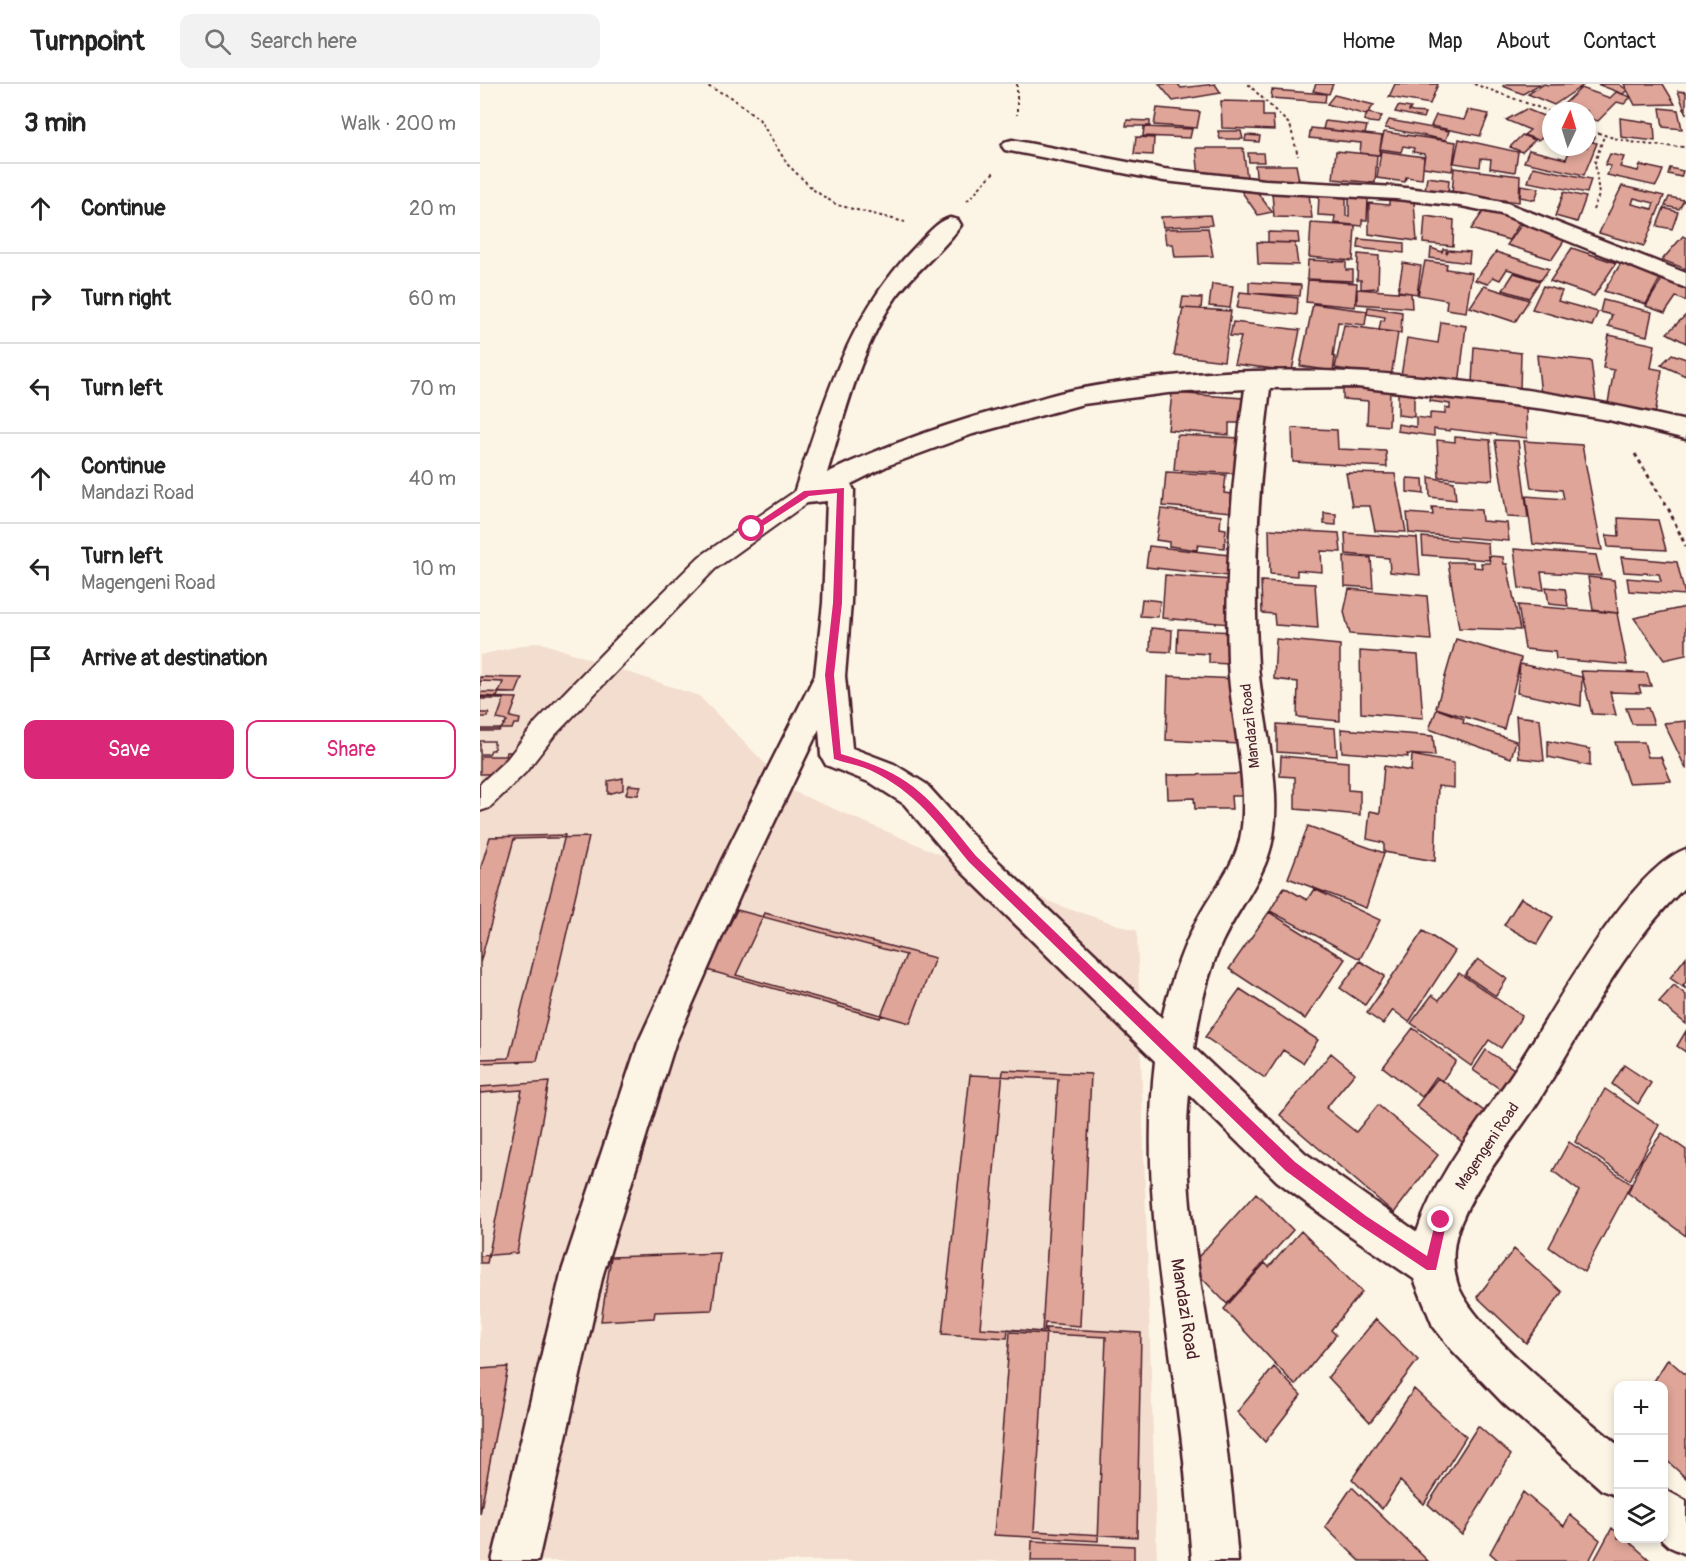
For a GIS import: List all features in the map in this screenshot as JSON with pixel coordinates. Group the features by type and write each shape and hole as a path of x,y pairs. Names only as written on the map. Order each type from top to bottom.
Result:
{"street":[{"path":"1012,146 1164,175 1311,190 1396,193 1461,200 1507,209 1686,281"},
{"path":"807,493 853,361 873,315 907,269 943,230"},
{"path":"807,493 880,459 965,427 1083,396 1168,385 1260,380 1357,379 1463,390 1610,412 1686,430"},
{"name":"Mandazi Road","path":"1215,1561 1202,1422 1175,1248 1169,1143 1174,1056 1189,989 1206,938 1226,898 1245,870 1258,830 1243,663 1242,566 1245,489 1260,380"},
{"path":"807,493 841,490 837,603 830,675 837,756 870,766 900,781 927,802 972,859 1291,1167 1362,1220 1432,1266"},
{"path":"515,1561 582,1274 657,1043 734,871 830,675"},
{"name":"Magengeni Road","path":"1614,1470 1497,1366 1455,1320 1439,1294 1432,1266 1434,1242 1441,1220 1466,1173 1524,1091 1601,963 1639,912 1686,864"},
{"path":"1668,1515 1686,1531"}],"lane":[{"path":"480,800 516,766 545,729 706,563 807,493"}],"path":[{"path":"703,84 730,97 759,119 788,165 822,196 837,205 943,230 1000,165 1012,146 1017,111 1017,84"},
{"path":"1248,84 1264,101 1281,114 1293,131 1303,176 1311,190"},
{"path":"1474,84 1542,109"},
{"path":"1596,132 1644,146 1686,147"},
{"path":"1575,235 1590,217 1599,195 1595,162 1604,135"},
{"path":"1610,412 1669,510 1686,547"}],"shaded area":[{"path":"539,642 699,696 792,791 1063,907 1137,931 1157,1561 480,1561 480,655"}],"building":[{"path":"1159,84 1178,84 1181,88 1215,84 1221,93 1173,101"},
{"path":"1316,84 1333,84 1329,94 1313,91"},
{"path":"1395,84 1438,84 1430,104 1389,97"},
{"path":"1506,84 1540,84 1523,94 1503,86"},
{"path":"1544,84 1585,84 1558,102 1547,102 1528,94"},
{"path":"1597,84 1619,84 1627,90 1623,94"},
{"path":"1624,84 1663,84 1675,104 1635,105"},
{"path":"1581,88 1610,98 1616,92 1631,97 1624,104 1617,102 1598,121 1596,120 1596,102 1566,102"},
{"path":"1272,90 1326,94 1325,102 1271,98"},
{"path":"1678,91 1686,92 1686,114"},
{"path":"1334,95 1374,105 1366,115 1327,104"},
{"path":"1221,101 1263,102 1263,116 1273,116 1274,130 1222,128"},
{"path":"1398,106 1411,108 1409,111 1425,113 1423,118 1395,112"},
{"path":"1157,108 1200,112 1197,128 1154,125"},
{"path":"1660,108 1678,110 1682,129 1663,127"},
{"path":"1526,109 1542,115 1542,137 1538,140 1524,135 1530,130 1506,120"},
{"path":"1468,110 1489,114 1480,136 1431,126 1436,115 1464,120"},
{"path":"1368,113 1382,116 1378,123 1369,122 1364,120"},
{"path":"1620,118 1654,123 1655,141 1621,137"},
{"path":"1127,120 1150,121 1150,126 1126,126"},
{"path":"1389,120 1449,131 1446,140 1385,128"},
{"path":"1325,121 1367,126 1365,134 1323,129"},
{"path":"1144,127 1192,129 1190,138 1143,136"},
{"path":"1311,128 1382,136 1379,155 1360,153 1361,143 1309,138"},
{"path":"1218,131 1241,131 1243,139 1220,139"},
{"path":"1384,132 1456,142 1452,171 1423,167 1425,154 1413,152 1414,148 1403,146 1401,152 1380,149"},
{"path":"1246,135 1260,136 1259,142 1245,141"},
{"path":"1522,135 1535,140 1522,152 1510,147"},
{"path":"1136,137 1154,138 1153,155 1134,154"},
{"path":"1459,139 1518,152 1515,172 1490,168 1491,159 1481,158 1480,167 1454,163"},
{"path":"1196,148 1243,148 1247,177 1199,177"},
{"path":"1529,150 1542,153 1542,156 1566,159 1567,156 1592,156 1584,175 1524,162"},
{"path":"1336,151 1377,155 1375,183 1333,179"},
{"path":"1381,151 1424,157 1422,179 1406,177 1405,182 1377,178"},
{"path":"1248,153 1263,153 1264,162 1249,162"},
{"path":"1610,154 1624,157 1620,167 1638,171 1640,165 1663,170 1656,186 1607,175 1611,166 1605,165"},
{"path":"1255,165 1296,165 1300,185 1257,184"},
{"path":"1533,167 1591,179 1587,193 1528,182"},
{"path":"1454,168 1520,176 1519,202 1452,194"},
{"path":"1670,168 1683,171 1681,177 1668,174"},
{"path":"1427,177 1449,180 1448,193 1425,190"},
{"path":"1252,185 1272,212 1258,215 1239,188"},
{"path":"1521,185 1539,188 1535,200 1520,197"},
{"path":"1622,186 1664,196 1644,246 1599,233","holes":["1634,198 1654,203 1652,209 1632,204"]},
{"path":"1564,192 1586,197 1577,222 1555,216"},
{"path":"1272,193 1309,194 1312,218 1274,217"},
{"path":"1319,195 1346,198 1346,216 1349,216 1349,197 1368,199 1367,220 1362,220 1362,226 1334,223 1335,216 1318,215"},
{"path":"1669,197 1684,200 1679,209 1665,206"},
{"path":"1389,200 1414,202 1417,241 1369,234 1369,203 1389,205"},
{"path":"1664,208 1678,212 1672,229 1657,226"},
{"path":"1485,209 1522,220 1509,240 1471,229"},
{"path":"1210,215 1212,225 1163,227 1161,217"},
{"path":"1425,216 1454,220 1453,246 1423,243"},
{"path":"1524,221 1568,235 1552,259 1507,245"},
{"path":"1311,223 1355,226 1353,261 1309,257"},
{"path":"1208,228 1213,256 1175,257 1173,244 1166,244 1164,229"},
{"path":"1268,232 1298,233 1299,243 1268,242"},
{"path":"1683,236 1686,238 1686,269 1662,260"},
{"path":"1359,239 1404,243 1404,253 1358,248"},
{"path":"1257,242 1295,243 1298,265 1258,264"},
{"path":"1431,248 1442,252 1443,249 1447,249 1446,254 1449,250 1470,252 1469,263 1430,258"},
{"path":"1572,248 1616,263 1594,296 1550,281"},
{"path":"1496,252 1549,269 1541,280 1507,269 1500,280 1493,277 1488,284 1475,280"},
{"path":"1358,254 1379,256 1378,288 1361,289 1361,280 1357,280"},
{"path":"1308,260 1346,262 1346,270 1353,270 1353,281 1307,279"},
{"path":"1425,261 1447,264 1446,269 1472,273 1466,312 1446,309 1447,300 1418,295"},
{"path":"1403,263 1421,266 1417,294 1398,291"},
{"path":"1621,263 1662,275 1646,304 1604,291"},
{"path":"1514,273 1540,281 1529,298 1503,290"},
{"path":"1665,274 1673,276 1669,281 1686,287 1686,301 1676,297 1665,313 1646,306"},
{"path":"1308,280 1357,283 1355,307 1306,302"},
{"path":"1249,282 1301,285 1300,296 1249,293"},
{"path":"1212,284 1233,286 1230,308 1209,306"},
{"path":"1484,286 1529,300 1515,322 1470,307"},
{"path":"1543,286 1562,291 1558,301 1598,312 1592,326 1532,309"},
{"path":"1357,289 1411,293 1412,308 1357,304"},
{"path":"1240,292 1298,298 1297,315 1237,308"},
{"path":"1183,297 1202,298 1201,309 1181,308"},
{"path":"1603,300 1652,312 1647,336 1608,326 1612,315 1600,312"},
{"path":"1313,304 1367,311 1365,325 1338,322 1333,371 1300,366"},
{"path":"1368,307 1402,312 1401,333 1379,330 1381,320 1384,321 1385,317 1367,314"},
{"path":"1183,308 1231,311 1224,361 1174,355"},
{"path":"1686,315 1686,343 1667,333"},
{"path":"1233,322 1300,330 1292,371 1234,364 1241,337 1230,336"},
{"path":"1441,322 1466,326 1459,385 1401,376 1407,338 1438,343"},
{"path":"1344,325 1398,333 1391,377 1335,368"},
{"path":"1609,335 1655,345 1651,368 1662,370 1655,416 1608,403 1614,370 1603,368"},
{"path":"1474,347 1521,353 1520,390 1472,383"},
{"path":"1672,354 1686,359 1686,376 1661,365"},
{"path":"1537,355 1591,361 1596,402 1541,396"},
{"path":"1343,384 1390,389 1389,426 1367,424 1368,401 1343,399"},
{"path":"1398,389 1414,391 1414,417 1398,415"},
{"path":"1172,393 1243,398 1241,423 1229,423 1229,435 1168,430"},
{"path":"1431,393 1526,405 1527,438 1450,429 1450,431 1434,429 1434,436 1397,431 1398,424 1416,427 1416,417 1430,419 1430,413 1445,414 1445,408 1450,409 1450,404 1430,401"},
{"path":"1292,428 1337,430 1338,449 1386,451 1387,467 1293,462"},
{"path":"1177,435 1241,438 1240,474 1174,470"},
{"path":"1455,437 1490,440 1493,480 1439,477 1437,440 1455,442"},
{"path":"1495,440 1518,441 1528,518 1507,517"},
{"path":"1524,441 1582,445 1602,550 1533,544 1526,496 1564,499 1562,490 1531,488"},
{"path":"1166,472 1226,475 1224,493 1232,494 1232,512 1163,506"},
{"path":"1346,473 1395,474 1406,532 1375,531 1370,506 1352,506"},
{"path":"1429,477 1454,482 1456,500 1430,497"},
{"path":"1407,478 1423,479 1424,494 1407,492"},
{"path":"1432,507 1481,510 1482,521 1507,523 1509,541 1409,533 1407,513 1433,515"},
{"path":"1161,509 1221,516 1220,528 1226,529 1224,548 1198,545 1197,550 1169,546 1169,542 1156,540"},
{"path":"1324,513 1336,514 1336,525 1324,524"},
{"path":"1618,518 1658,520 1666,550 1608,547 1606,535 1619,536"},
{"path":"1269,529 1339,533 1341,552 1321,551 1322,572 1297,570 1297,576 1270,574"},
{"path":"1345,533 1417,538 1420,575 1390,572 1389,558 1346,554"},
{"path":"1422,537 1488,543 1489,560 1423,555"},
{"path":"1149,546 1238,556 1228,576 1146,567"},
{"path":"1514,549 1596,555 1601,576 1541,572 1544,590 1519,588"},
{"path":"1344,556 1371,558 1373,588 1345,586"},
{"path":"1489,556 1503,557 1504,564 1507,564 1520,630 1459,628 1448,562 1473,562 1474,567 1482,568 1481,563 1490,563"},
{"path":"1621,557 1677,562 1685,595 1629,591 1627,578 1661,581 1659,574 1624,572"},
{"path":"1165,575 1232,580 1230,624 1162,618"},
{"path":"1588,577 1614,580 1618,613 1593,610"},
{"path":"1261,581 1315,584 1318,628 1275,625 1274,614 1262,613"},
{"path":"1546,587 1565,589 1568,606 1549,604"},
{"path":"1349,589 1427,596 1431,640 1350,634 1344,612"},
{"path":"1142,599 1160,601 1158,617 1140,616"},
{"path":"1518,605 1617,613 1627,665 1556,659 1555,652 1525,649"},
{"path":"1686,607 1686,655 1664,660 1634,618"},
{"path":"1151,628 1172,630 1171,652 1150,651"},
{"path":"1178,629 1233,632 1231,664 1209,663 1209,654 1177,652"},
{"path":"1276,639 1340,645 1340,721 1297,717 1298,682 1274,679"},
{"path":"1456,639 1521,658 1504,729 1436,708"},
{"path":"1360,651 1418,655 1423,718 1361,713"},
{"path":"1520,664 1582,677 1581,706 1517,693"},
{"path":"1581,671 1647,673 1651,686 1639,686 1641,693 1610,692 1616,715 1592,714"},
{"path":"1168,676 1239,679 1239,744 1166,740"},
{"path":"480,677 522,678 516,693 480,692"},
{"path":"480,681 503,682 497,697 480,696"},
{"path":"480,697 517,698 510,717 520,719 519,724 514,724 512,729 480,729 480,717 488,717 489,713 480,713"},
{"path":"480,699 504,699 497,719 507,721 499,731 480,731"},
{"path":"1626,708 1648,708 1654,724 1632,724"},
{"path":"1437,709 1464,719 1463,723 1516,741 1511,758 1429,729"},
{"path":"1516,716 1540,719 1544,761 1519,758"},
{"path":"1686,721 1686,769 1664,723"},
{"path":"1277,724 1335,728 1337,756 1277,752"},
{"path":"1341,729 1433,736 1435,756 1407,754 1408,757 1342,752"},
{"path":"480,741 494,741 494,750 491,750 489,754 480,754"},
{"path":"480,741 494,741 494,750 491,750 489,754 480,754"},
{"path":"1548,741 1590,749 1590,766 1548,757"},
{"path":"1615,742 1644,742 1648,757 1661,757 1671,781 1628,783"},
{"path":"507,752 513,752 506,770 500,774 480,774 480,756 506,756"},
{"path":"1412,755 1454,763 1454,788 1438,786 1435,861 1384,852 1384,843 1367,839 1370,811 1380,813 1384,766 1411,771"},
{"path":"1281,756 1348,762 1348,790 1360,791 1360,815 1295,809 1295,777 1280,776"},
{"path":"1243,774 1245,796 1231,796 1232,809 1195,809 1194,798 1168,799 1167,775"},
{"path":"623,778 623,790 608,794 608,781"},
{"path":"629,785 641,786 638,795 626,794"},
{"path":"1308,826 1384,853 1366,908 1288,878"},
{"path":"565,835 509,1058 480,1059 480,870 490,837"},
{"path":"589,837 537,1061 480,1063 480,963 514,839"},
{"path":"1284,887 1307,900 1314,889 1380,920 1360,959 1270,911"},
{"path":"1521,898 1553,917 1537,944 1504,925"},
{"path":"737,910 906,955 880,1018 707,970"},
{"path":"1269,912 1345,959 1305,1019 1229,969"},
{"path":"765,913 935,958 910,1023 736,975"},
{"path":"1423,931 1455,951 1409,1022 1393,1010 1383,1024 1367,1013"},
{"path":"1686,957 1686,982 1683,985 1686,989 1670,978"},
{"path":"1478,959 1507,979 1496,996 1465,975"},
{"path":"1360,961 1385,976 1365,1005 1340,988"},
{"path":"1459,973 1522,1016 1501,1048 1489,1040 1471,1066 1411,1023 1432,995 1439,1000"},
{"path":"1674,985 1686,995 1686,1024 1659,1002"},
{"path":"1240,989 1318,1040 1303,1063 1283,1050 1265,1078 1205,1037"},
{"path":"1413,1028 1456,1061 1442,1081 1436,1077 1422,1097 1383,1067"},
{"path":"1686,1031 1686,1052 1677,1046"},
{"path":"1486,1050 1514,1069 1500,1089 1473,1070"},
{"path":"1331,1053 1355,1073 1326,1108 1356,1132 1378,1105 1438,1155 1394,1213 1280,1115"},
{"path":"1624,1065 1651,1083 1638,1104 1612,1084"},
{"path":"1003,1070 1091,1074 1080,1326 1045,1323 1044,1332 980,1328"},
{"path":"970,1075 1058,1079 1042,1332 1008,1329 1007,1338 942,1334"},
{"path":"1437,1079 1442,1080 1496,1120 1475,1152 1416,1106"},
{"path":"549,1082 517,1253 480,1256 480,1087"},
{"path":"1605,1089 1659,1125 1630,1180 1575,1142"},
{"path":"522,1090 487,1263 480,1263 480,1093"},
{"path":"1662,1133 1686,1150 1686,1236 1628,1193 1642,1160"},
{"path":"1569,1142 1631,1184 1584,1272 1549,1247 1579,1191 1553,1171"},
{"path":"1256,1193 1293,1230 1227,1304 1190,1266"},
{"path":"1301,1231 1362,1292 1331,1330 1336,1335 1295,1385 1224,1309 1265,1263 1269,1267"},
{"path":"1514,1249 1562,1292 1526,1343 1477,1297"},
{"path":"720,1253 712,1310 655,1312 654,1318 601,1321 611,1257"},
{"path":"1376,1319 1418,1360 1370,1422 1328,1377"},
{"path":"1046,1328 1141,1333 1137,1537 1034,1531"},
{"path":"1010,1332 1106,1337 1098,1541 994,1535"},
{"path":"1668,1359 1686,1375 1686,1478 1668,1462 1668,1381 1654,1381"},
{"path":"508,1367 480,1514 480,1369"},
{"path":"1274,1367 1301,1395 1265,1442 1237,1412"},
{"path":"1414,1389 1466,1437 1424,1504 1400,1481 1382,1509 1352,1479"},
{"path":"1478,1426 1511,1455 1462,1535 1428,1504"},
{"path":"1352,1487 1428,1561 1360,1561 1325,1527"},
{"path":"1523,1492 1564,1526 1570,1515 1600,1540 1589,1561 1499,1561 1490,1553"},
{"path":"1612,1528 1614,1543 1631,1543 1651,1561 1594,1561"},
{"path":"1032,1541 1134,1546 1134,1561 1031,1561"}],"route":[{"path":"752,529 807,493 841,490 837,603 830,675 837,756 870,766 900,781 927,802 972,859 1291,1167 1362,1220 1432,1266 1434,1242 1441,1220"}]}
